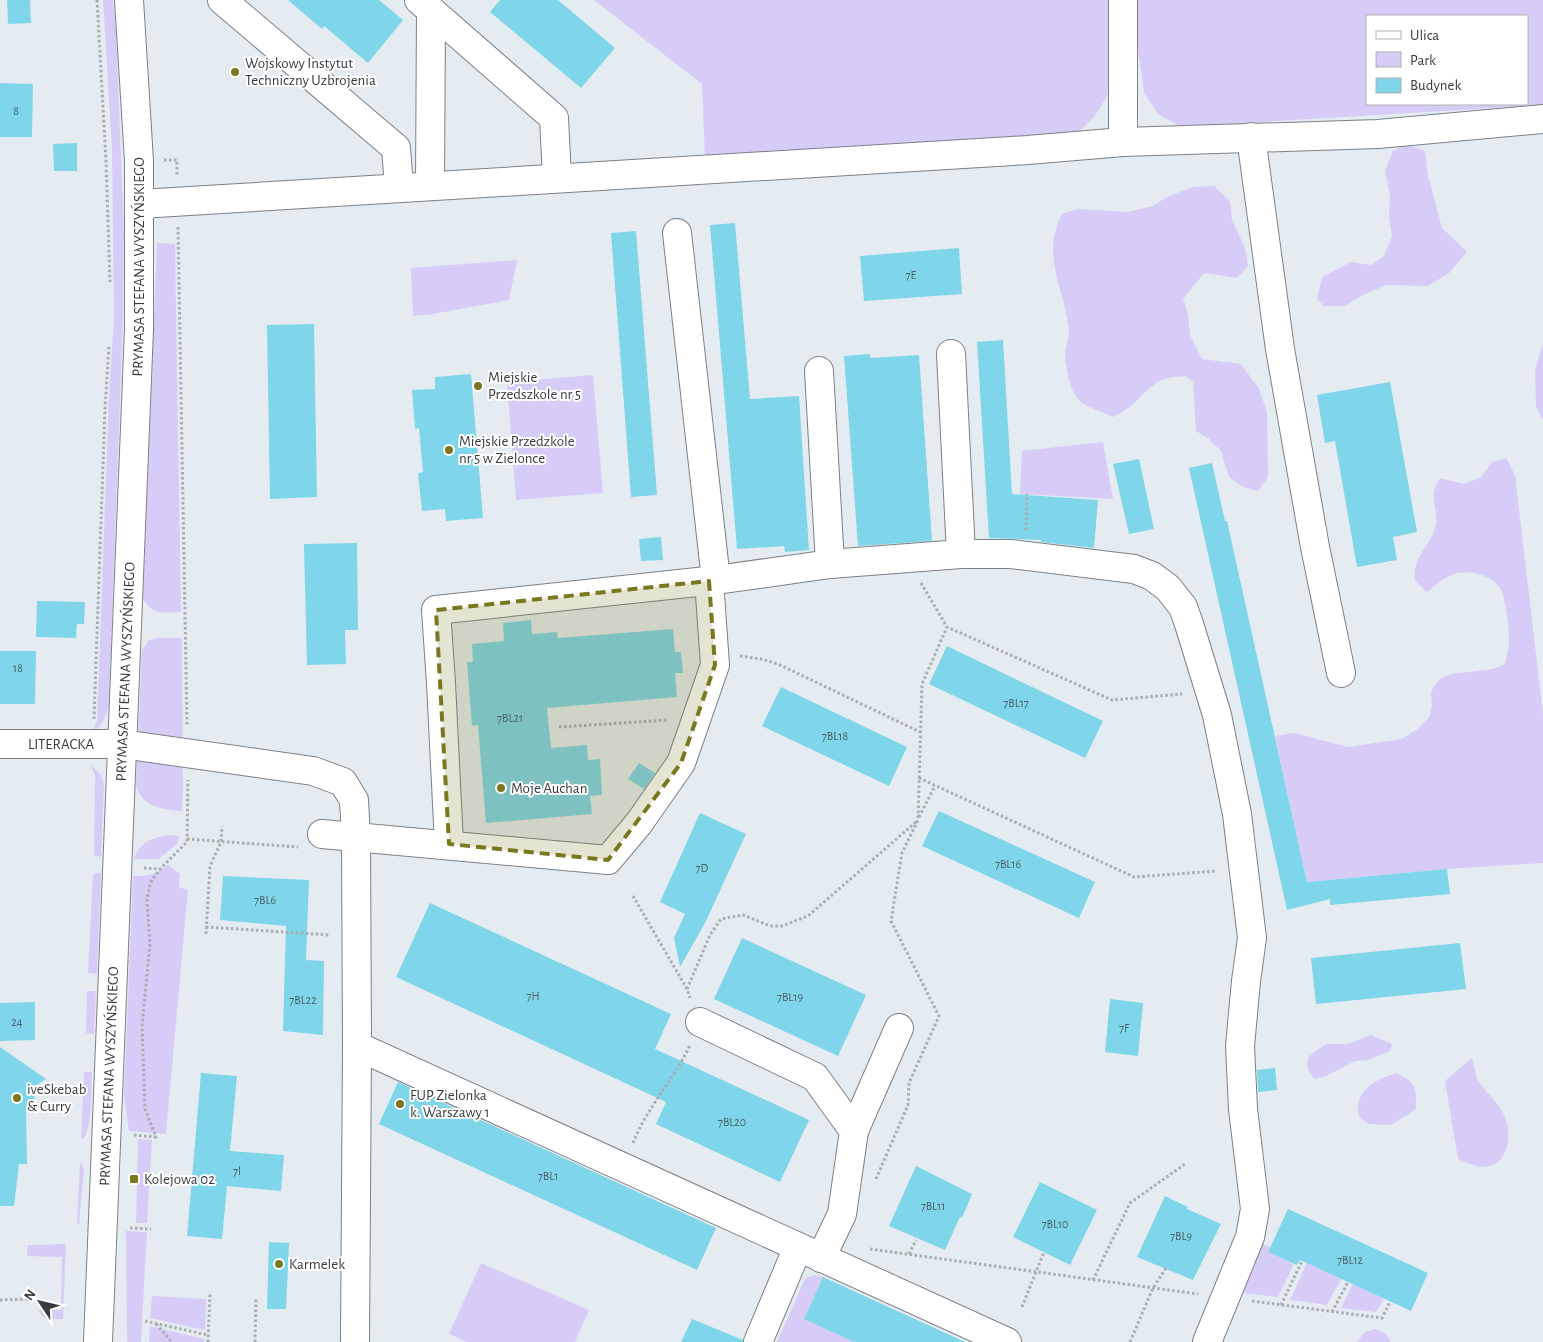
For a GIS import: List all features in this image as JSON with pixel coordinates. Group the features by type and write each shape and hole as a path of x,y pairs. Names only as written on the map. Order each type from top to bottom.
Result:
{"street":[{"name":"PRYMASA STEFANA WYSZYŃSKIEGO","path":"98,1342 139,329 139,161 129,0"},
{"path":"222,0 396,148 399,187"},
{"path":"1123,0 1123,142"},
{"path":"425,5 430,185"},
{"path":"425,5 554,118 557,178"},
{"path":"140,204 1123,142 1378,134 1541,126"},
{"path":"1251,137 1280,349 1315,547 1341,672"},
{"path":"311,841 356,837 608,860 639,823 681,763 715,665 713,581 677,233"},
{"path":"951,354 961,554"},
{"path":"819,372 830,564"},
{"path":"449,844 436,610 713,581 830,564 961,554 1010,554 1134,569 1152,576 1168,588 1183,607 1217,715 1237,814 1252,938 1240,1046 1242,1110 1255,1209 1250,1236 1207,1342"},
{"name":"LITERACKA","path":"0,744 122,744 313,771 343,782 354,800 356,837 357,1046 355,1342"},
{"path":"700,1022 815,1077 854,1131"},
{"path":"758,1342 809,1253 842,1214 854,1131 899,1028"},
{"path":"357,1046 1007,1342"}],"path":[{"path":"97,0 106,161 110,284"},
{"path":"177,201 187,727"},
{"path":"92,725 94,721 109,341"},
{"path":"1025,556 1027,494"},
{"path":"906,558 947,627 1112,700 1210,692"},
{"path":"633,896 687,989 710,935 721,919 742,915 770,926 782,926 808,916 918,820 922,684 947,627"},
{"path":"714,658 744,656 778,664 920,732"},
{"path":"559,727 669,720"},
{"path":"134,1135 156,1137 146,1109 142,1026 150,944 147,900 150,883 160,869 187,842 188,775"},
{"path":"919,778 1134,877 1244,869"},
{"path":"874,1184 908,1105 909,1083 938,1016 891,921 902,853 935,786"},
{"path":"206,934 210,866 221,842 222,826"},
{"path":"187,839 221,842 311,841"},
{"path":"142,868 160,869"},
{"path":"206,927 356,936"},
{"path":"623,1167 648,1111 683,1060 700,1022"},
{"path":"1094,1280 1130,1203 1186,1164"},
{"path":"130,1228 151,1229"},
{"path":"909,1254 916,1240"},
{"path":"865,1248 1382,1318 1390,1302"},
{"path":"1022,1307 1044,1252"},
{"path":"1282,1305 1302,1261"},
{"path":"1130,1342 1153,1288 1166,1268"},
{"path":"1332,1312 1348,1282"},
{"path":"208,1342 210,1294"},
{"path":"255,1342 256,1297"},
{"path":"0,1300 28,1299"},
{"path":"145,1321 208,1336"},
{"path":"155,1323 172,1342"}],"highlighted area":[{"path":"709,581 715,665 681,763 608,860 449,844 436,610"}],"green space":[{"path":"103,0 113,0 116,30 124,232 123,315 109,705 101,724 92,733 97,721 109,395 114,318 112,148"},
{"path":"594,0 1114,0 1112,83 1107,96 1095,116 1076,135 705,158 702,84"},
{"path":"1136,0 1543,0 1543,105 1181,127 1158,114 1144,93 1135,28"},
{"path":"1407,144 1425,151 1428,175 1442,228 1467,252 1449,273 1428,286 1387,285 1365,294 1345,306 1324,306 1317,299 1322,277 1351,262 1371,265 1384,256 1392,236 1389,216 1390,196 1385,170 1393,151"},
{"path":"1214,186 1230,201 1232,220 1245,248 1248,266 1237,278 1204,273 1183,299 1188,314 1190,335 1202,359 1241,364 1259,389 1267,412 1268,477 1258,491 1243,487 1229,477 1221,451 1208,438 1196,431 1193,382 1186,376 1159,381 1126,410 1113,417 1079,400 1071,385 1066,365 1065,353 1069,330 1053,258 1056,229 1062,214 1078,209 1128,212 1152,206 1169,196 1193,187"},
{"path":"157,243 175,244 181,612 159,612 150,608 143,598"},
{"path":"517,260 509,300 413,316 411,268"},
{"path":"1543,343 1543,420 1536,407 1535,370"},
{"path":"593,375 603,493 516,500 507,382"},
{"path":"1103,442 1113,499 1020,494 1022,451"},
{"path":"1506,458 1515,475 1543,714 1543,863 1447,869 1307,882 1275,736 1294,733 1348,747 1402,739 1419,728 1429,717 1432,705 1431,693 1441,678 1452,674 1493,669 1505,664 1509,644 1508,625 1504,601 1498,585 1482,575 1463,572 1449,576 1427,592 1415,581 1415,572 1419,557 1434,532 1436,516 1434,496 1440,478 1464,484 1481,477 1492,462"},
{"path":"157,638 182,638 182,811 160,808 148,803 139,793 136,785 142,650 149,640"},
{"path":"91,765 100,774 104,784 101,857 94,855 95,775"},
{"path":"168,835 179,836 178,843 159,859 134,859 139,849 147,842"},
{"path":"168,865 180,874 179,888 188,889 166,1134 129,1131 124,1094 133,876 152,874"},
{"path":"101,873 97,974 88,973 93,875"},
{"path":"87,991 96,991 94,1034 86,1033"},
{"path":"1371,1035 1392,1044 1390,1051 1368,1060 1355,1061 1324,1077 1314,1079 1307,1067 1308,1058 1313,1053 1326,1044 1348,1044"},
{"path":"1472,1058 1478,1080 1502,1111 1508,1129 1508,1142 1504,1154 1497,1163 1486,1167 1458,1159 1445,1081"},
{"path":"84,1072 92,1072 91,1096 87,1133 81,1139"},
{"path":"1396,1073 1414,1086 1416,1109 1391,1125 1368,1124 1359,1117 1358,1106 1363,1093 1372,1084"},
{"path":"138,1139 152,1140 147,1223 136,1223"},
{"path":"80,1161 84,1169 79,1224 77,1225"},
{"path":"126,1231 147,1232 141,1342 127,1342"},
{"path":"66,1244 63,1319 48,1319 42,1316 38,1310 61,1310 62,1257 27,1256 28,1245"},
{"path":"1263,1244 1271,1247 1268,1252 1294,1264 1278,1297 1242,1293"},
{"path":"481,1263 589,1310 575,1342 467,1342 449,1334"},
{"path":"1307,1263 1341,1279 1327,1305 1290,1300"},
{"path":"814,1275 823,1277 804,1319 854,1342 777,1342 804,1281 806,1278"},
{"path":"1353,1284 1384,1299 1376,1312 1341,1308"},
{"path":"152,1296 206,1299 205,1330 150,1318"},
{"path":"150,1326 204,1339 204,1342 149,1342"},
{"path":"1376,1329 1386,1334 1391,1342 1357,1342 1365,1332"}],"building":[{"path":"7,0 30,0 31,23 8,24"},
{"path":"288,0 379,0 403,20 368,63 324,26 322,29"},
{"path":"500,0 558,0 615,48 581,88 490,12"},
{"path":"0,83 33,84 32,137 0,137"},
{"path":"77,143 77,171 54,171 53,144"},
{"path":"735,223 750,399 799,396 809,550 785,552 784,546 737,549 710,225"},
{"path":"636,231 657,495 631,497 611,233"},
{"path":"959,248 962,294 864,301 860,256"},
{"path":"314,324 317,497 270,499 267,325"},
{"path":"1003,340 1012,494 1098,500 1094,548 1041,542 1041,540 989,538 977,342"},
{"path":"870,354 870,358 919,355 932,541 858,546 844,356"},
{"name":"Miejskie Przedzkole nr 5 w Zielonce","path":"471,374 483,518 446,521 445,509 422,511 418,473 423,472 419,428 415,429 412,390 435,389 435,377"},
{"path":"1390,382 1417,532 1393,537 1397,560 1357,567 1335,441 1325,443 1317,395"},
{"path":"1139,459 1154,529 1129,534 1113,464"},
{"path":"1212,463 1225,521 1227,521 1307,882 1447,869 1450,894 1330,905 1330,899 1287,910 1189,468"},
{"path":"661,537 663,560 641,561 639,539"},
{"path":"357,543 358,630 345,630 346,664 307,665 304,544"},
{"path":"37,601 85,602 84,624 77,624 76,638 36,637"},
{"path":"531,620 532,634 557,632 558,638 673,629 675,652 681,652 683,673 675,673 677,697 547,708 551,748 587,745 588,760 600,759 602,795 590,796 592,814 486,823 478,725 472,726 467,662 473,662 472,644 504,641 503,623"},
{"path":"947,646 1103,721 1085,758 929,684"},
{"path":"0,651 36,651 35,704 0,704"},
{"path":"781,687 907,747 889,786 762,726"},
{"path":"639,763 655,773 644,789 628,779"},
{"path":"939,811 1095,882 1079,918 922,846"},
{"path":"700,813 746,834 705,923 680,967 674,938 685,914 660,902"},
{"path":"223,876 309,880 306,960 324,961 323,1035 283,1031 286,926 220,920"},
{"path":"430,903 671,1014 655,1049 809,1120 780,1182 656,1124 666,1102 396,977"},
{"path":"742,938 866,995 838,1056 714,999"},
{"path":"1460,943 1466,989 1316,1004 1311,958"},
{"path":"1110,999 1143,1003 1138,1056 1105,1052"},
{"path":"35,1002 35,1040 0,1041 0,1003"},
{"path":"0,1047 46,1079 34,1087 35,1110 26,1110 27,1164 19,1164 14,1206 0,1206"},
{"path":"1275,1068 1277,1090 1258,1092 1257,1070"},
{"path":"201,1073 237,1076 230,1151 284,1155 281,1191 227,1186 222,1239 187,1236"},
{"path":"398,1082 716,1228 697,1270 379,1124"},
{"path":"916,1166 972,1194 945,1250 889,1226"},
{"path":"1040,1182 1097,1210 1070,1265 1013,1237"},
{"path":"1165,1196 1188,1207 1187,1209 1221,1224 1193,1280 1137,1257"},
{"path":"1288,1209 1428,1273 1411,1311 1300,1260 1297,1265 1268,1252"},
{"path":"269,1242 289,1243 286,1309 267,1309"},
{"path":"823,1277 965,1342 854,1342 804,1319"},
{"path":"692,1319 743,1340 743,1342 681,1342"}],"place":[{"name":"Wojskowy Instytut Techniczny Uzbrojenia","path":"235,72"},
{"name":"Miejskie Przedszkole nr 5","path":"478,386"},
{"name":"Miejskie Przedzkole nr 5 w Zielonce","path":"449,450"},
{"name":"Moje Auchan","path":"501,788"},
{"name":"iveSkebab & Curry","path":"17,1098"},
{"name":"FUP Zielonka k. Warszawy 1","path":"400,1104"},
{"name":"Kolejowa 02","path":"134,1179"},
{"name":"Karmelek","path":"279,1264"}]}
